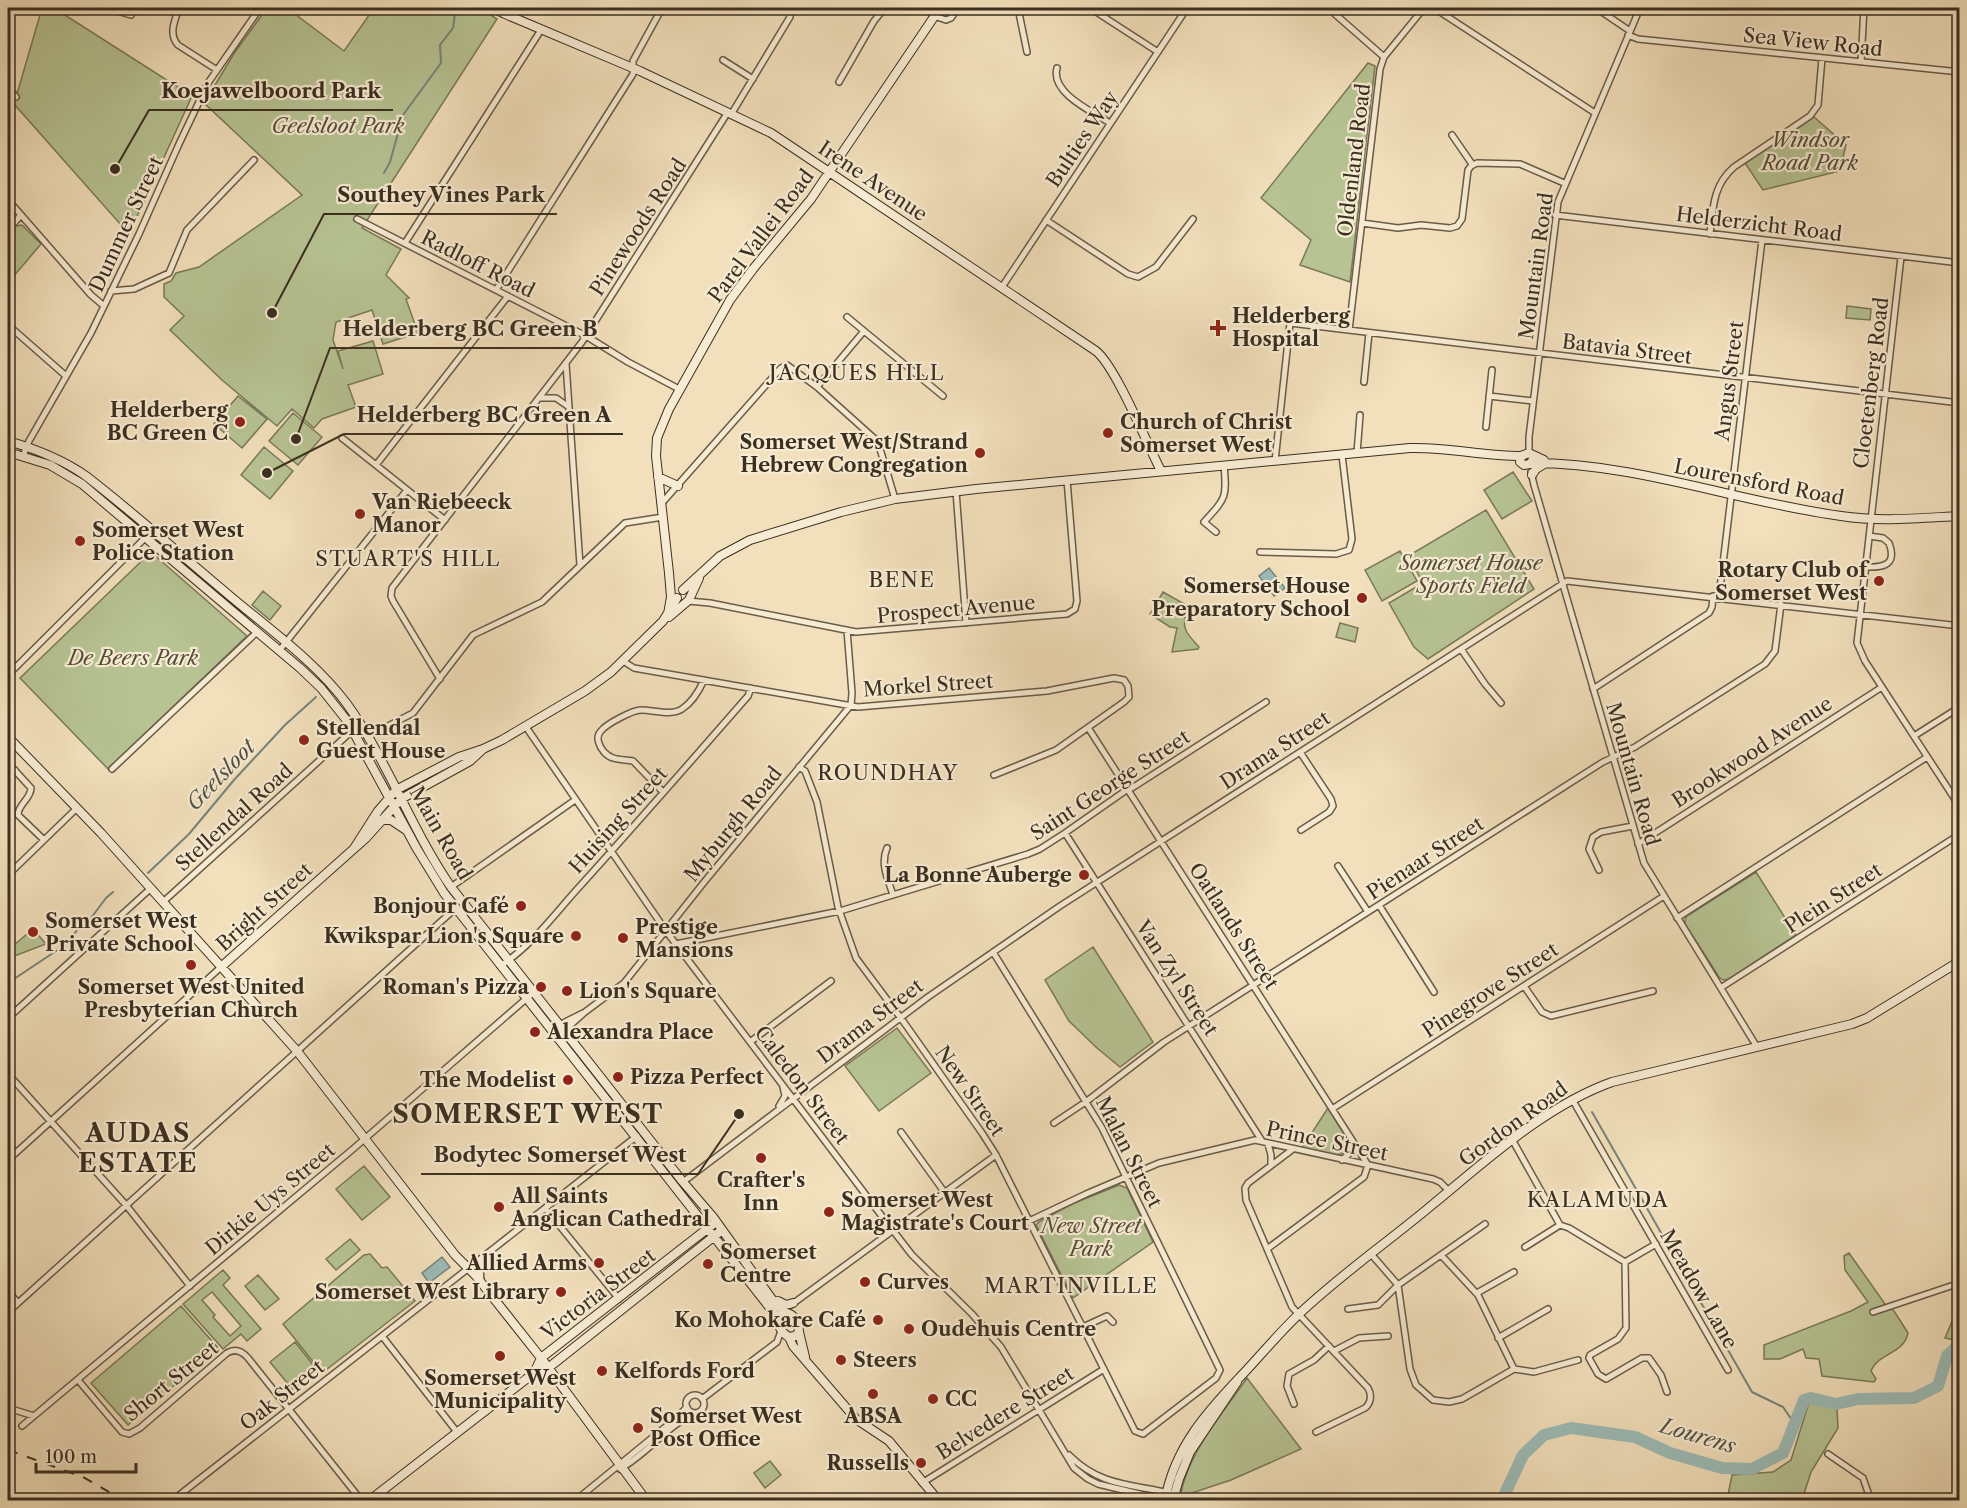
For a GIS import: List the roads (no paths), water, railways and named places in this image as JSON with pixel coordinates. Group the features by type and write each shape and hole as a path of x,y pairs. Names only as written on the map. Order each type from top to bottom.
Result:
{"street":[{"path":"107,8 131,15"},
{"path":"179,8 172,33 173,39 178,45 217,70"},
{"name":"Dummer Street","path":"23,456 104,306 198,103 217,70 260,8"},
{"name":"Irene Avenue","path":"493,8 633,68 771,133 1102,356 1121,389 1161,471"},
{"path":"496,290 633,74 633,61 662,8"},
{"name":"Pinewoods Road","path":"440,679 393,601 392,588 586,336 753,80 790,17 790,8"},
{"path":"839,82 874,21 885,8"},
{"path":"924,8 934,16 948,20 958,8"},
{"name":"Parel Vallei Road","path":"666,617 670,606 670,586 656,456 657,438 669,409 740,286 811,200 940,8"},
{"path":"973,8 980,8"},
{"path":"1018,8 1026,52"},
{"path":"1090,8 1158,52"},
{"name":"Bulties Way","path":"1002,287 1187,8"},
{"path":"1328,8 1384,57"},
{"name":"Oldenland Road","path":"1349,330 1380,69 1384,57 1424,8"},
{"path":"1434,8 1595,112"},
{"name":"Sea View Road","path":"1596,8 1638,39 1959,72"},
{"name":"Mountain Road","path":"1640,8 1564,183 1555,215 1526,459 1647,871 1722,987 1757,1047"},
{"path":"1861,62 1864,8"},
{"path":"405,243 541,30"},
{"path":"1710,234 1715,194 1724,177 1734,167 1810,116 1816,108 1822,58"},
{"path":"723,60 753,80"},
{"path":"1057,68 1055,79 1062,91 1110,123"},
{"path":"8,87 16,97"},
{"path":"1452,135 1472,164"},
{"path":"111,291 134,289 169,273 187,230 254,160"},
{"path":"1362,223 1393,228 1421,225 1450,228 1457,226 1462,219 1468,170 1472,164 1477,163 1520,164 1564,183"},
{"path":"8,200 91,295 104,306"},
{"path":"8,230 21,214"},
{"name":"Helderzicht Road","path":"1555,215 1959,263"},
{"name":"Radloff Road","path":"357,219 586,336 679,389"},
{"path":"1046,220 1128,274 1138,277 1156,267 1193,219"},
{"name":"Angus Street","path":"1716,596 1731,496 1762,240"},
{"name":"Cloetenberg Road","path":"1901,256 1858,646 1959,807"},
{"path":"376,465 508,296"},
{"path":"847,317 943,396"},
{"name":"Batavia Street","path":"1275,461 1290,323 1959,403"},
{"path":"8,325 66,376"},
{"path":"816,387 864,332"},
{"path":"1364,382 1370,333"},
{"path":"566,364 580,565"},
{"path":"661,504 783,366 789,366 816,387 878,443 895,499"},
{"path":"1486,427 1492,370"},
{"path":"1489,396 1533,401"},
{"path":"539,398 556,398 569,407"},
{"path":"1357,453 1360,415"},
{"path":"342,438 445,520"},
{"name":"Main Road","path":"8,441 71,465 109,493 149,534 321,688 353,730 434,878 525,999 778,1319"},
{"name":"Lourensford Road","path":"389,796 396,790 459,757 483,749 526,727 585,692 623,661 720,556 750,540 841,512 895,499 1067,480 1423,447 1506,456 1652,477 1731,496 1831,515 1871,519 1959,516"},
{"name":"Main Road","path":"8,452 50,465 71,476 149,534 285,643 342,698 367,737 427,850 451,887 682,1182 716,1222 784,1313"},
{"path":"1260,552 1336,554 1349,550 1352,539 1342,454"},
{"name":"Mountain Road","path":"1526,459 1534,485"},
{"path":"1532,475 1539,467 1551,463"},
{"path":"1216,532 1204,522 1222,503 1226,495 1224,465"},
{"path":"658,477 678,486"},
{"name":"Prospect Avenue","path":"684,596 863,632 1062,616 1075,609 1077,601 1067,480"},
{"path":"279,651 407,489"},
{"path":"956,491 966,624"},
{"path":"367,737 414,713 470,637 542,602 625,523 663,517"},
{"path":"8,675 149,534"},
{"path":"1865,567 1884,566 1889,563 1891,557 1889,543 1883,538 1869,536"},
{"name":"Parel Vallei Road","path":"669,573 684,596"},
{"path":"1562,583 1572,580 1959,626"},
{"name":"Drama Street","path":"682,1182 900,1017 993,952 1097,882 1562,583"},
{"path":"670,586 684,596"},
{"path":"1593,689 1709,613 1716,596"},
{"name":"Pienaar Street","path":"1054,1123 1150,1053 1253,985 1613,757 1635,747 1770,660 1775,651 1781,604"},
{"path":"847,630 852,693 850,705"},
{"path":"112,768 257,632"},
{"path":"1461,649 1501,703"},
{"name":"Morkel Street","path":"623,661 634,668 858,707 1047,691 1121,678 1128,686 1130,694 1127,700 1089,729"},
{"path":"663,792 633,761 614,759 606,754 599,746 598,738 601,730 638,710 674,712 681,710 698,693 704,680"},
{"name":"Brookwood Avenue","path":"1638,843 1882,687"},
{"name":"Huising Street","path":"500,966 508,961 545,924 611,852 748,696 751,688"},
{"name":"Saint George Street","path":"676,944 840,911 1034,852 1266,702"},
{"name":"Myburgh Road","path":"554,1035 624,983 850,705"},
{"path":"1914,736 1959,707"},
{"name":"Caledon Street","path":"526,727 666,931 782,1085 912,1255 985,1328 1000,1347 1066,1451 1074,1468 1094,1482 1119,1490 1168,1498"},
{"path":"994,775 1056,750 1089,729"},
{"name":"Oatlands Street","path":"1089,729 1368,1165"},
{"name":"Stellendal Road","path":"163,902 353,730"},
{"path":"8,737 77,808 297,1051 457,1257 483,1285 541,1358 646,1500"},
{"name":"Lourensford Road","path":"394,805 401,798 470,761 483,749"},
{"path":"1300,752 1333,806 1329,812 1301,830"},
{"path":"1677,918 1927,757"},
{"path":"8,763 32,791 18,814 44,840"},
{"name":"New Street","path":"800,767 805,771 817,802 840,911 856,958 996,1155 1135,1431"},
{"path":"8,777 15,770"},
{"name":"Bright Street","path":"355,847 389,796"},
{"path":"451,887 575,800"},
{"name":"Bright Street","path":"8,1160 366,838 394,805"},
{"path":"8,875 77,808"},
{"path":"380,820 391,820 410,833"},
{"path":"1599,870 1589,849 1593,837 1601,832 1633,826"},
{"name":"Van Zyl Street","path":"1065,833 1262,1141"},
{"name":"Plein Street","path":"1722,987 1959,834"},
{"path":"887,848 884,855 884,866 893,895"},
{"path":"1338,866 1368,912"},
{"path":"8,1018 150,889"},
{"name":"Pinegrove Street","path":"1332,1109 1664,896"},
{"path":"8,1312 463,902"},
{"path":"1379,905 1434,992"},
{"name":"Malan Street","path":"993,952 1087,1101 1127,1178 1219,1369 1219,1375 1144,1433 1139,1434 1135,1431"},
{"name":"Gordon Road","path":"1168,1498 1173,1470 1187,1440 1228,1388 1299,1314 1449,1191 1572,1099 1612,1082 1837,1028 1867,1018 1959,961"},
{"path":"750,1042 831,981"},
{"path":"1524,986 1542,1012 1551,1016 1653,991"},
{"name":"Dirkie Uys Street","path":"22,1426 190,1286 534,992"},
{"path":"8,1074 126,1205 190,1286"},
{"path":"777,1110 784,1098 782,1085"},
{"name":"Meadow Lane","path":"1572,1099 1728,1370"},
{"name":"Oak Street","path":"173,1500 488,1255 643,1131"},
{"path":"901,1132 945,1193"},
{"name":"Prince Street","path":"1029,1221 1086,1194 1175,1158 1255,1140 1433,1179 1449,1191"},
{"path":"1342,1160 1350,1153 1352,1140"},
{"path":"1513,1141 1560,1225 1569,1228 1625,1262"},
{"path":"1268,1144 1271,1165"},
{"path":"1293,1149 1248,1183 1245,1196 1289,1302 1368,1388 1370,1400 1365,1408 1316,1432"},
{"path":"702,1399 777,1342 781,1331 778,1319 797,1301 996,1155"},
{"path":"1267,1249 1364,1177 1368,1165"},
{"path":"546,1209 619,1299"},
{"name":"Victoria Street","path":"534,1373 541,1358 716,1222"},
{"path":"1348,1309 1378,1305 1398,1285 1485,1224"},
{"path":"1525,1247 1560,1225"},
{"name":"Victoria Street","path":"370,1500 534,1373 548,1368 722,1230"},
{"path":"1625,1262 1656,1244"},
{"path":"1371,1254 1398,1285 1410,1370 1416,1385 1427,1396 1439,1401 1462,1399 1514,1369 1534,1372 1578,1360"},
{"path":"483,1285 480,1267 488,1255"},
{"path":"1441,1255 1477,1293 1514,1369"},
{"path":"454,1281 459,1268 457,1257"},
{"path":"1625,1262 1627,1323 1624,1333 1589,1356 1598,1374 1606,1379 1642,1358 1649,1358 1661,1375 1667,1392"},
{"path":"1477,1293 1514,1272"},
{"path":"1873,1312 1959,1283"},
{"path":"8,1291 18,1303"},
{"path":"770,1294 782,1304 797,1301"},
{"path":"797,1301 793,1309 793,1316 798,1323 807,1361"},
{"path":"1498,1338 1548,1309"},
{"path":"784,1313 793,1316"},
{"path":"1083,1327 1107,1316 1113,1322"},
{"path":"781,1331 789,1337 793,1346 846,1410 862,1425 890,1441 934,1498"},
{"path":"789,1337 799,1332"},
{"path":"382,1336 457,1432"},
{"path":"1334,1351 1359,1338 1388,1336"},
{"path":"1294,1404 1287,1386 1289,1374 1314,1360 1329,1346"},
{"name":"Short Street","path":"78,1380 122,1432 129,1434 140,1428 227,1353 236,1350 243,1353 289,1409"},
{"name":"Belvedere Street","path":"922,1483 1104,1369"},
{"path":"695,1413 687,1407 687,1400 691,1396 702,1399"},
{"path":"620,1466 632,1462 683,1419 700,1412 703,1407 702,1399"},
{"path":"576,1500 620,1466 687,1407"},
{"path":"8,1408 34,1416"},
{"path":"289,1409 361,1500"},
{"path":"1828,1454 1863,1478 1870,1498"},
{"path":"1862,1500 1879,1497 1887,1500"}],"water":[{"path":"1269,568 1285,588 1274,596 1259,576"},
{"path":"442,1257 450,1267 429,1283 422,1273"}],"waterway":[{"name":"Geelsloot","path":"384,173 390,162 403,115 441,63 440,45 453,28 455,13 461,8"},
{"name":"Geelsloot","path":"148,873 189,834 234,780 285,725 316,697"},
{"path":"8,983 59,949 79,927 91,918 113,892"},
{"path":"1592,1112 1752,1392 1783,1407 1796,1426"},
{"name":"Lourens","path":"1502,1500 1523,1455 1544,1435 1571,1428 1635,1437 1670,1453 1722,1468 1752,1469 1783,1453 1804,1400 1811,1398 1836,1404 1858,1399 1914,1398 1938,1386 1947,1356 1960,1344"}],"railway":[{"path":"8,1450 83,1477 123,1500"}],"place":[{"name":"Koejawelboord Park","path":"115,169"},
{"name":"Southey Vines Park","path":"272,313"},
{"name":"Helderberg Hospital","path":"1218,328"},
{"name":"Helderberg BC Green C","path":"240,422"},
{"name":"Church of Christ Somerset West","path":"1108,433"},
{"name":"Helderberg BC Green B","path":"296,439"},
{"name":"Somerset West/Strand Hebrew Congregation","path":"980,453"},
{"name":"Helderberg BC Green A","path":"267,473"},
{"name":"Van Riebeeck Manor","path":"360,514"},
{"name":"Somerset West Police Station","path":"80,541"},
{"name":"Rotary Club of Somerset West","path":"1879,581"},
{"name":"Somerset House Preparatory School","path":"1362,598"},
{"name":"Stellendal Guest House","path":"304,740"},
{"name":"La Bonne Auberge","path":"1084,875"},
{"name":"Bonjour Café","path":"521,906"},
{"name":"Somerset West Private School","path":"33,932"},
{"name":"Kwikspar Lion's Square","path":"576,936"},
{"name":"Prestige Mansions","path":"623,938"},
{"name":"Somerset West United Presbyterian Church","path":"191,965"},
{"name":"Roman's Pizza","path":"541,987"},
{"name":"Lion's Square","path":"567,991"},
{"name":"Alexandra Place","path":"535,1032"},
{"name":"Pizza Perfect","path":"618,1077"},
{"name":"The Modelist","path":"568,1080"},
{"name":"Bodytec Somerset West","path":"739,1114"},
{"name":"Crafter's Inn","path":"761,1158"},
{"name":"All Saints Anglican Cathedral","path":"499,1207"},
{"name":"Somerset West Magistrate's Court","path":"829,1212"},
{"name":"Allied Arms","path":"599,1263"},
{"name":"Somerset Centre","path":"708,1264"},
{"name":"Curves","path":"865,1282"},
{"name":"Somerset West Library","path":"561,1292"},
{"name":"Ko Mohokare Café","path":"878,1320"},
{"name":"Oudehuis Centre","path":"909,1329"},
{"name":"Somerset West Municipality","path":"500,1356"},
{"name":"Steers","path":"841,1360"},
{"name":"Kelfords Ford","path":"602,1371"},
{"name":"ABSA","path":"873,1394"},
{"name":"CC","path":"933,1399"},
{"name":"Somerset West Post Office","path":"638,1428"},
{"name":"Russells","path":"921,1463"}],"district":[{"name":"JACQUES HILL","path":"857,373"},
{"name":"STUART'S HILL","path":"408,559"},
{"name":"BENE","path":"902,580"},
{"name":"ROUNDHAY","path":"888,773"},
{"name":"SOMERSET WEST","path":"528,1114"},
{"name":"AUDAS ESTATE","path":"138,1148"},
{"name":"KALAMUDA","path":"1598,1200"},
{"name":"MARTINVILLE","path":"1071,1286"}],"park label":[{"name":"Geelsloot Park","path":"338,126"},
{"name":"Windsor Road Park","path":"1810,152"},
{"name":"Somerset House Sports Field","path":"1471,574"},
{"name":"De Beers Park","path":"133,658"},
{"name":"New Street Park","path":"1091,1238"}]}
